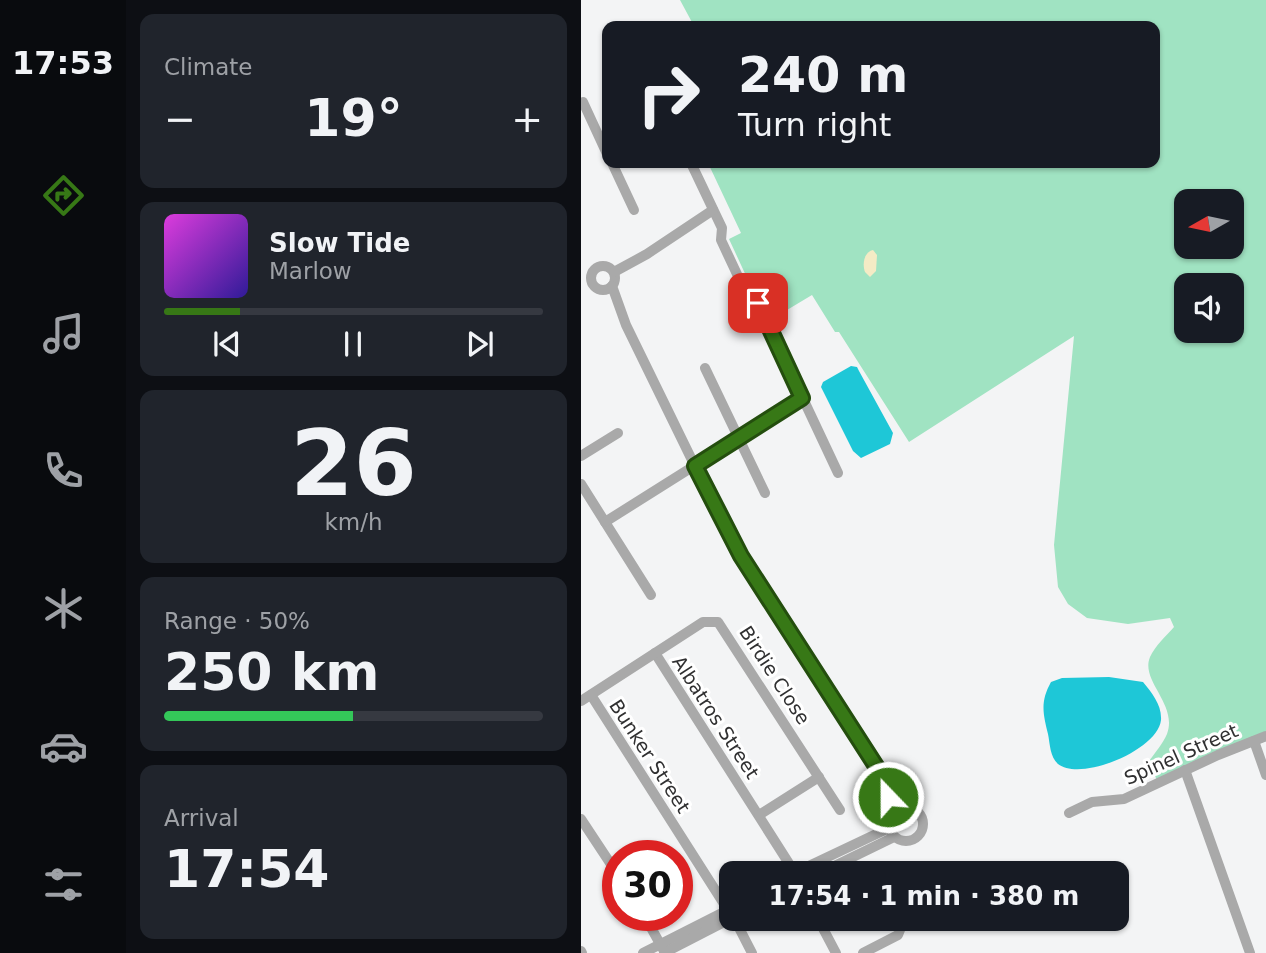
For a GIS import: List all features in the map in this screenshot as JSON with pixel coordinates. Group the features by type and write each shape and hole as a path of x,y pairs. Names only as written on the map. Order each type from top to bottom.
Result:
{"street":[{"path":"583,102 602,142"},
{"path":"614,168 633,210"},
{"path":"693,168 722,228 722,240 743,286"},
{"path":"614,272 647,254 713,209"},
{"path":"606,266 614,272 615,277 608,288 595,288 590,279 597,267 606,266"},
{"path":"608,288 741,556 883,777 909,808 920,814 922,831 917,838 909,841 892,833 824,861"},
{"path":"758,303 838,474"},
{"path":"705,368 765,493"},
{"path":"605,522 802,398"},
{"path":"581,456 618,433"},
{"path":"581,484 651,595"},
{"name":"Birdie Close","path":"655,653 703,622 718,622 840,810"},
{"name":"Albatros Street","path":"586,698 655,653 788,861"},
{"name":"Bunker Street","path":"586,698 719,898"},
{"name":"Spinel Street","path":"1069,813 1092,802 1124,799 1266,736"},
{"path":"1254,741 1266,775"},
{"path":"1185,770 1250,953"},
{"path":"759,815 819,777"},
{"path":"883,777 892,833"},
{"path":"891,816 901,808 909,808"},
{"path":"581,819 602,851"},
{"path":"842,861 892,833"},
{"path":"643,953 664,951 719,920"},
{"path":"653,931 664,951"},
{"name":"Bunker Street","path":"739,931 751,953"},
{"path":"824,931 835,953"},
{"path":"863,953 898,935 900,931"}],"green space":[{"path":"680,0 1266,0 1266,741 1158,783 1149,761 1167,734 1169,723 1168,713 1148,666 1155,649 1174,627 1170,618 1128,624 1087,618 1068,604 1058,587 1054,545 1074,336 909,442 839,332 835,332 812,295 787,310 770,283 754,293 729,239 741,233 710,168 1160,168 1160,21 691,21"}],"sand":[{"path":"873,250 877,255 876,271 870,277 865,272 864,262 868,253"}],"water":[{"path":"851,366 857,367 893,433 890,444 861,458 853,451 821,387 823,382"},
{"path":"1109,677 1143,682 1160,709 1161,720 1157,731 1133,752 1100,766 1069,769 1058,764 1052,754 1044,714 1045,696 1051,682 1062,678"}],"route":[{"path":"758,303 802,398 695,466 733,544 883,777 888,797"}]}
